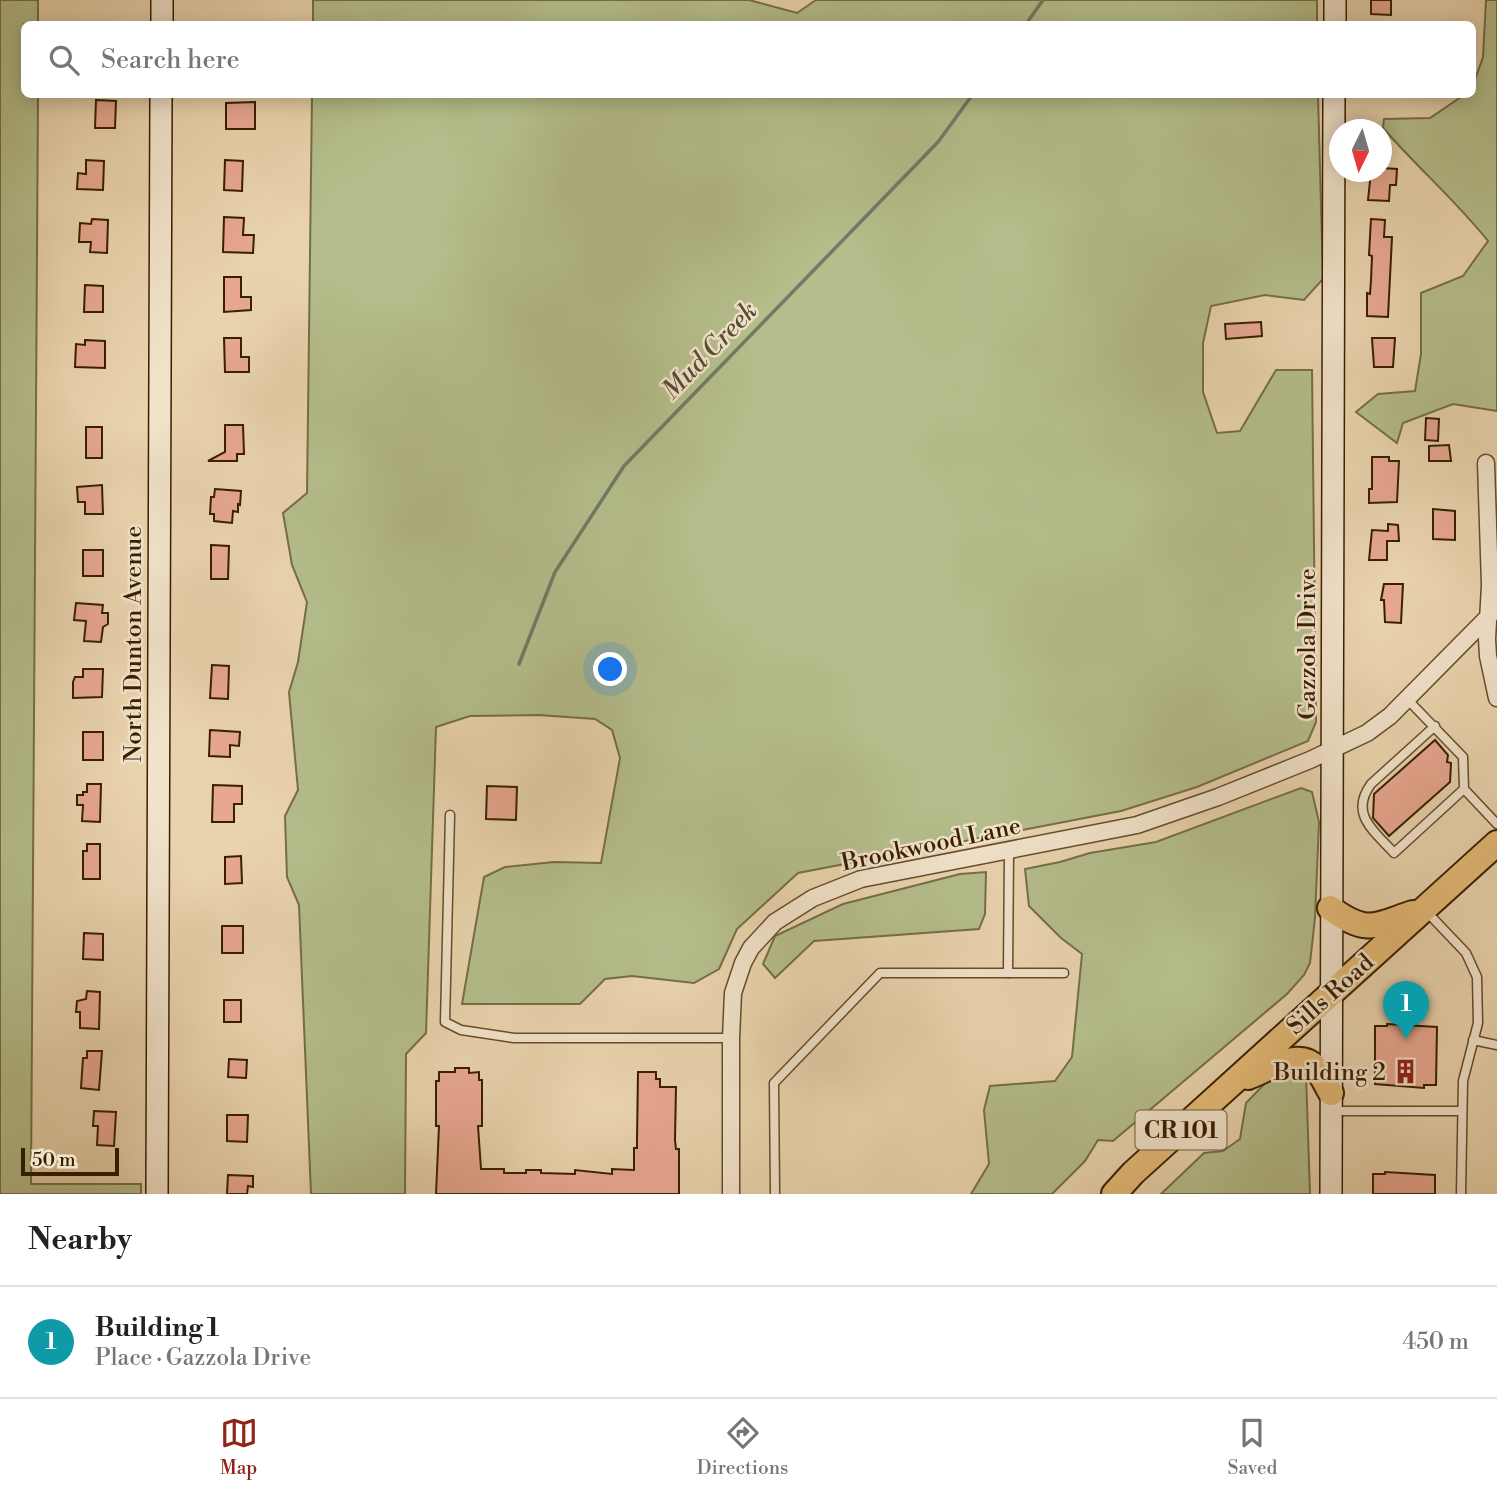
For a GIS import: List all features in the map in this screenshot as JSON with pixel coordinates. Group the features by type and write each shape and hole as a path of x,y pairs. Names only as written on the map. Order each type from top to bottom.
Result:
{"main road":[{"name":"Sills Road","path":"1114,1194 1133,1173 1497,843"},
{"path":"1330,908 1348,921 1364,926 1378,925 1424,909"},
{"path":"1228,1086 1283,1062 1298,1060 1317,1069 1331,1102"},
{"name":"Sills Road","path":"1104,1194 1133,1173"}],"street":[{"path":"162,0 162,21"},
{"path":"1335,0 1335,21"},
{"name":"North Dunton Avenue","path":"157,1194 161,98"},
{"name":"Gazzola Drive","path":"1331,1194 1334,98"},
{"path":"1486,463 1493,612 1488,656 1497,698"},
{"name":"Brookwood Lane","path":"731,1194 733,993 743,963 762,934 794,909 835,888 860,879 1097,834 1171,815 1298,765 1367,733 1390,716 1493,612"}],"lane":[{"path":"1407,699 1463,757 1464,789 1497,824"},
{"path":"1435,726 1364,793 1364,820 1394,853 1464,789"},
{"path":"450,815 445,1022 461,1030 514,1038 731,1038"},
{"path":"1008,973 1009,849"},
{"path":"1424,909 1465,953 1475,968 1477,977 1478,1023 1464,1071 1461,1194"},
{"path":"775,1194 774,1083 880,972 1064,973"},
{"path":"1474,1040 1497,1045"},
{"path":"1331,1102 1462,1111"}],"green space":[{"path":"0,0 38,0 38,21 21,21 21,98 38,98 31,1184 141,1184 141,1194 0,1194"},
{"path":"313,0 749,0 797,13 816,0 1317,0 1317,21 313,21"},
{"path":"1486,0 1497,0 1497,411 1453,404 1403,423 1397,443 1356,412 1378,394 1415,391 1421,354 1421,293 1463,276 1488,241 1392,138 1392,119 1384,119 1430,118 1460,98 1476,98 1476,77 1483,57"},
{"path":"312,98 1318,98 1323,279 1304,300 1265,295 1211,306 1203,343 1203,392 1217,433 1240,431 1276,370 1312,370 1316,722 1308,741 1197,787 1121,811 798,873 737,929 719,969 694,983 632,976 605,979 580,1004 462,1004 484,877 505,867 554,862 601,863 620,758 612,730 595,719 539,715 470,716 436,727 426,1033 406,1054 405,1194 311,1194 299,905 287,877 285,816 298,790 289,692 298,662 307,602 292,565 283,513 307,493"},
{"path":"1301,788 1312,792 1319,822 1315,918 1310,963 1304,975 1287,994 1113,1141 1098,1140 1085,1161 1052,1194 971,1194 989,1164 984,1110 990,1086 1055,1081 1072,1057 1082,954 1061,938 1029,906 1025,869 1090,853 1156,842"},
{"path":"986,872 985,914 979,929 814,941 775,978 763,964 775,936 843,904 960,874"},
{"path":"1275,1073 1306,1074 1310,1194 1161,1194 1204,1153 1223,1151 1240,1139 1246,1103"}],"building":[{"path":"1371,0 1391,0 1391,15 1371,14"},
{"path":"96,100 116,101 115,128 95,128"},
{"path":"255,102 255,129 226,129 226,103"},
{"path":"86,160 104,161 103,190 77,189 78,173 86,174"},
{"path":"225,160 243,161 242,191 224,190"},
{"path":"1392,169 1397,169 1396,185 1390,185 1389,201 1368,200 1370,182 1392,182"},
{"path":"224,217 244,218 243,235 254,235 253,253 223,252"},
{"path":"92,219 108,220 107,253 90,252 91,242 79,242 80,223 91,224"},
{"path":"1371,219 1385,220 1384,237 1392,237 1388,317 1367,316 1372,256 1369,255"},
{"path":"224,277 241,277 241,297 251,297 251,310 224,312"},
{"path":"85,285 103,286 103,312 84,312"},
{"path":"1261,322 1262,336 1226,339 1225,324"},
{"path":"224,338 241,338 241,357 249,357 249,372 225,372"},
{"path":"1372,338 1395,338 1393,367 1374,367"},
{"path":"85,340 105,341 105,368 75,367 76,344 85,345"},
{"path":"1426,418 1439,419 1438,441 1425,440"},
{"path":"225,425 243,425 244,454 237,454 237,461 208,461 225,452"},
{"path":"86,427 102,427 102,458 86,458"},
{"path":"1449,445 1451,461 1429,461 1429,446"},
{"path":"1372,457 1389,457 1389,461 1399,461 1397,502 1369,503"},
{"path":"102,485 103,514 85,514 85,502 78,502 77,487"},
{"path":"215,489 241,491 240,505 238,504 238,512 233,511 232,523 214,521 214,514 210,514 211,497 214,497"},
{"path":"1433,509 1455,511 1455,540 1433,539"},
{"path":"1388,524 1398,525 1399,541 1387,541 1387,560 1369,560 1372,530 1388,531"},
{"path":"211,545 229,546 228,579 211,579"},
{"path":"83,550 103,550 103,576 83,576"},
{"path":"1384,584 1403,584 1401,623 1385,622 1384,600 1381,600"},
{"path":"76,603 103,605 102,613 108,613 108,624 103,627 101,642 84,641 86,621 74,620"},
{"path":"212,665 229,666 228,699 210,698"},
{"path":"83,669 103,669 102,697 73,698 73,682 75,677 83,677"},
{"path":"210,730 240,732 239,746 230,745 230,757 209,756"},
{"path":"83,732 103,732 103,760 83,760"},
{"path":"1435,740 1448,755 1447,762 1451,763 1450,782 1389,836 1373,818 1374,794"},
{"path":"87,784 101,784 100,822 82,821 83,805 77,805 77,795 87,792"},
{"path":"213,785 242,786 242,804 234,804 234,822 212,822"},
{"path":"487,786 517,787 516,820 486,819"},
{"path":"87,844 100,844 100,879 83,879 83,851 87,851"},
{"path":"241,856 242,883 225,884 225,857"},
{"path":"222,926 243,926 243,953 222,953"},
{"path":"84,933 103,934 103,960 83,959"},
{"path":"87,991 100,992 99,1029 80,1028 80,1012 76,1012 77,1001 86,999"},
{"path":"224,1000 241,1000 241,1022 224,1022"},
{"path":"1387,1024 1437,1027 1436,1085 1424,1085 1424,1088 1375,1084 1375,1026"},
{"path":"87,1051 102,1051 99,1090 81,1088 83,1058 87,1058"},
{"path":"229,1059 247,1060 246,1078 228,1077"},
{"path":"455,1068 469,1068 469,1073 479,1072 479,1080 482,1080 482,1126 478,1126 481,1169 504,1169 504,1173 541,1170 541,1173 575,1174 575,1170 612,1174 612,1169 634,1170 634,1148 637,1148 638,1072 656,1072 660,1087 676,1087 675,1140 676,1149 679,1149 679,1194 436,1194 439,1126 436,1126 436,1081 439,1081 439,1072 455,1072"},
{"path":"94,1111 116,1112 114,1146 97,1145 98,1126 93,1126"},
{"path":"227,1115 248,1115 247,1142 227,1141"},
{"path":"1385,1172 1435,1175 1435,1194 1373,1194 1373,1174"},
{"path":"228,1175 253,1176 253,1187 248,1186 247,1194 227,1194"}],"waterway":[{"name":"Mud Creek","path":"1028,21 1043,0"},
{"name":"Mud Creek","path":"519,664 555,572 624,466 938,142 970,98"}],"place":[{"name":"Building 1","path":"1406,1039"},
{"name":"Building 2","path":"1406,1072"}]}
